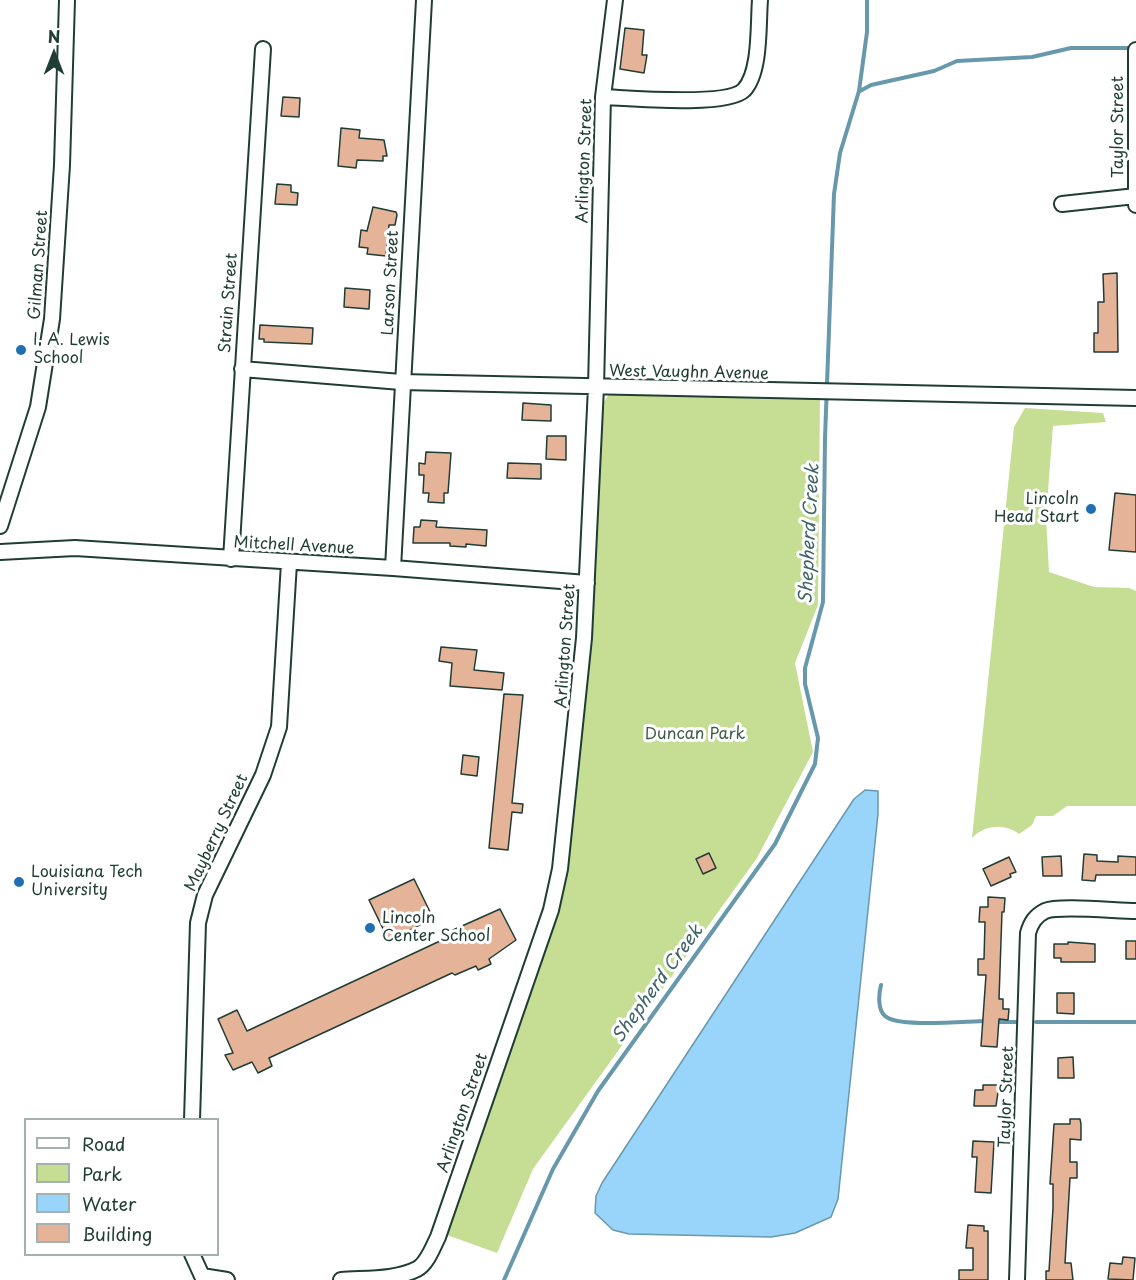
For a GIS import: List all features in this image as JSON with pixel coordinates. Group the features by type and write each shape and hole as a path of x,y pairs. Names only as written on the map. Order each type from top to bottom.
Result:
{"street":[{"name":"Gilman Street","path":"0,526 38,407 52,319 62,165 67,0"},
{"name":"Larson Street","path":"393,568 401,382 424,0"},
{"name":"Arlington Street","path":"341,1280 399,1275 419,1269 438,1237 556,892 580,693 596,387 603,97 615,0"},
{"path":"603,97 665,100 722,99 737,95 745,89 751,77 757,55 760,0"},
{"name":"Strain Street","path":"231,559 263,49"},
{"name":"Taylor Street","path":"1136,50 1136,205"},
{"path":"1062,204 1136,196"},
{"name":"West Vaughn Avenue","path":"242,369 401,382 1136,398"},
{"name":"Mitchell Avenue","path":"0,552 75,548 587,583"},
{"name":"Mayberry Street","path":"192,1118 198,923 205,895 263,775 279,727 289,563"},
{"name":"Taylor Street","path":"1017,1280 1028,933 1036,917 1050,910 1136,911"},
{"path":"193,1256 197,1270 202,1276 227,1280"}],"green space":[{"name":"Duncan Park","path":"609,394 820,398 818,605 795,663 813,752 757,858 533,1169 497,1253 447,1235 561,894 571,831 591,608 602,405"},
{"path":"1025,408 1103,413 1106,422 1053,426 1046,517 1049,572 1094,587 1129,588 1136,591 1136,806 1067,806 1053,816 1036,816 1032,825 1019,834 1007,828 995,827 983,830 972,838 1014,427"}],"water":[{"path":"865,790 878,791 878,814 838,1199 831,1217 795,1233 771,1237 629,1234 613,1230 595,1213 596,1196 602,1183 854,799"}],"building":[{"path":"625,28 644,30 642,55 647,55 644,73 620,69"},
{"path":"283,97 300,98 299,117 281,116"},
{"path":"341,128 360,130 359,138 384,140 387,156 383,156 383,161 357,160 356,168 338,166"},
{"path":"277,184 291,185 291,192 298,193 297,205 275,204"},
{"path":"373,207 396,212 397,215 395,225 389,225 386,256 367,254 368,248 359,247 361,230 367,231"},
{"path":"1117,273 1118,352 1094,352 1094,333 1098,333 1098,302 1104,302 1103,274"},
{"path":"345,288 370,290 369,309 344,307"},
{"path":"260,325 313,328 312,344 264,342 264,339 259,339"},
{"path":"523,403 551,405 551,421 522,420"},
{"path":"547,436 566,436 566,460 546,459"},
{"path":"426,452 451,453 448,493 444,493 444,503 428,502 429,493 423,493 424,475 419,475 419,463 425,464"},
{"path":"508,463 541,464 541,479 507,478"},
{"path":"1115,493 1136,495 1136,552 1109,550"},
{"path":"421,520 437,521 436,527 487,530 486,546 466,544 466,547 450,546 450,543 413,543 414,527 420,527"},
{"path":"441,647 477,650 474,670 504,673 502,690 450,686 452,663 439,661"},
{"path":"504,694 523,695 512,803 523,804 522,813 512,812 508,850 489,848"},
{"path":"463,755 479,757 477,776 461,774"},
{"path":"709,853 716,868 703,874 696,859"},
{"path":"1084,854 1097,855 1097,861 1118,862 1118,856 1136,857 1136,875 1096,875 1095,881 1082,880"},
{"path":"1061,856 1062,876 1043,876 1042,857"},
{"path":"1009,857 1016,872 1010,874 1011,877 991,886 983,869"},
{"path":"414,879 433,918 389,941 369,900"},
{"path":"988,897 1005,898 1004,912 1002,912 999,999 1003,999 1003,1009 1009,1009 1008,1020 999,1019 997,1047 981,1046 986,975 978,975 978,959 984,959 985,922 979,922 980,907 988,907"},
{"path":"500,909 516,940 489,959 491,964 478,970 476,966 455,975 452,973 269,1058 272,1066 258,1073 252,1062 233,1070 225,1055 233,1053 218,1019 237,1010 247,1031 455,934 453,930"},
{"path":"1126,941 1136,941 1136,959 1126,959"},
{"path":"1068,942 1095,944 1095,962 1061,962 1061,958 1054,958 1054,944 1068,944"},
{"path":"1057,993 1074,993 1074,1014 1057,1013"},
{"path":"1073,1057 1074,1078 1058,1078 1058,1058"},
{"path":"983,1085 999,1085 996,1106 974,1106 975,1090 983,1090"},
{"path":"1070,1119 1080,1119 1081,1124 1081,1140 1070,1139 1070,1162 1077,1162 1077,1178 1070,1178 1065,1263 1071,1263 1073,1280 1046,1280 1046,1271 1049,1271 1053,1208 1053,1184 1050,1184 1054,1124 1070,1124"},
{"path":"973,1141 994,1142 991,1193 975,1192 977,1157 972,1157"},
{"path":"968,1225 984,1226 984,1231 988,1231 988,1280 959,1280 959,1270 973,1270 973,1248 966,1248"},
{"path":"1123,1257 1135,1258 1133,1280 1108,1279 1110,1263 1122,1264"}],"waterway":[{"name":"Shepherd Creek","path":"504,1280 553,1169 598,1091 775,844 815,764 818,738 805,684 805,668 823,602 825,438 834,194 840,153 859,91 867,32 867,0"},
{"name":"Shepherd Creek","path":"860,91 871,85 934,71 957,61 1032,57 1071,48 1134,48"},
{"path":"881,985 879,996 882,1013 892,1020 918,1023 987,1021"},
{"path":"994,1022 1018,1022"},
{"path":"1036,1022 1136,1022"}],"place":[{"name":"I. A. Lewis School","path":"21,350"},
{"name":"Lincoln Head Start","path":"1091,509"},
{"name":"Louisiana Tech University","path":"19,882"},
{"name":"Lincoln Center School","path":"370,928"}]}
